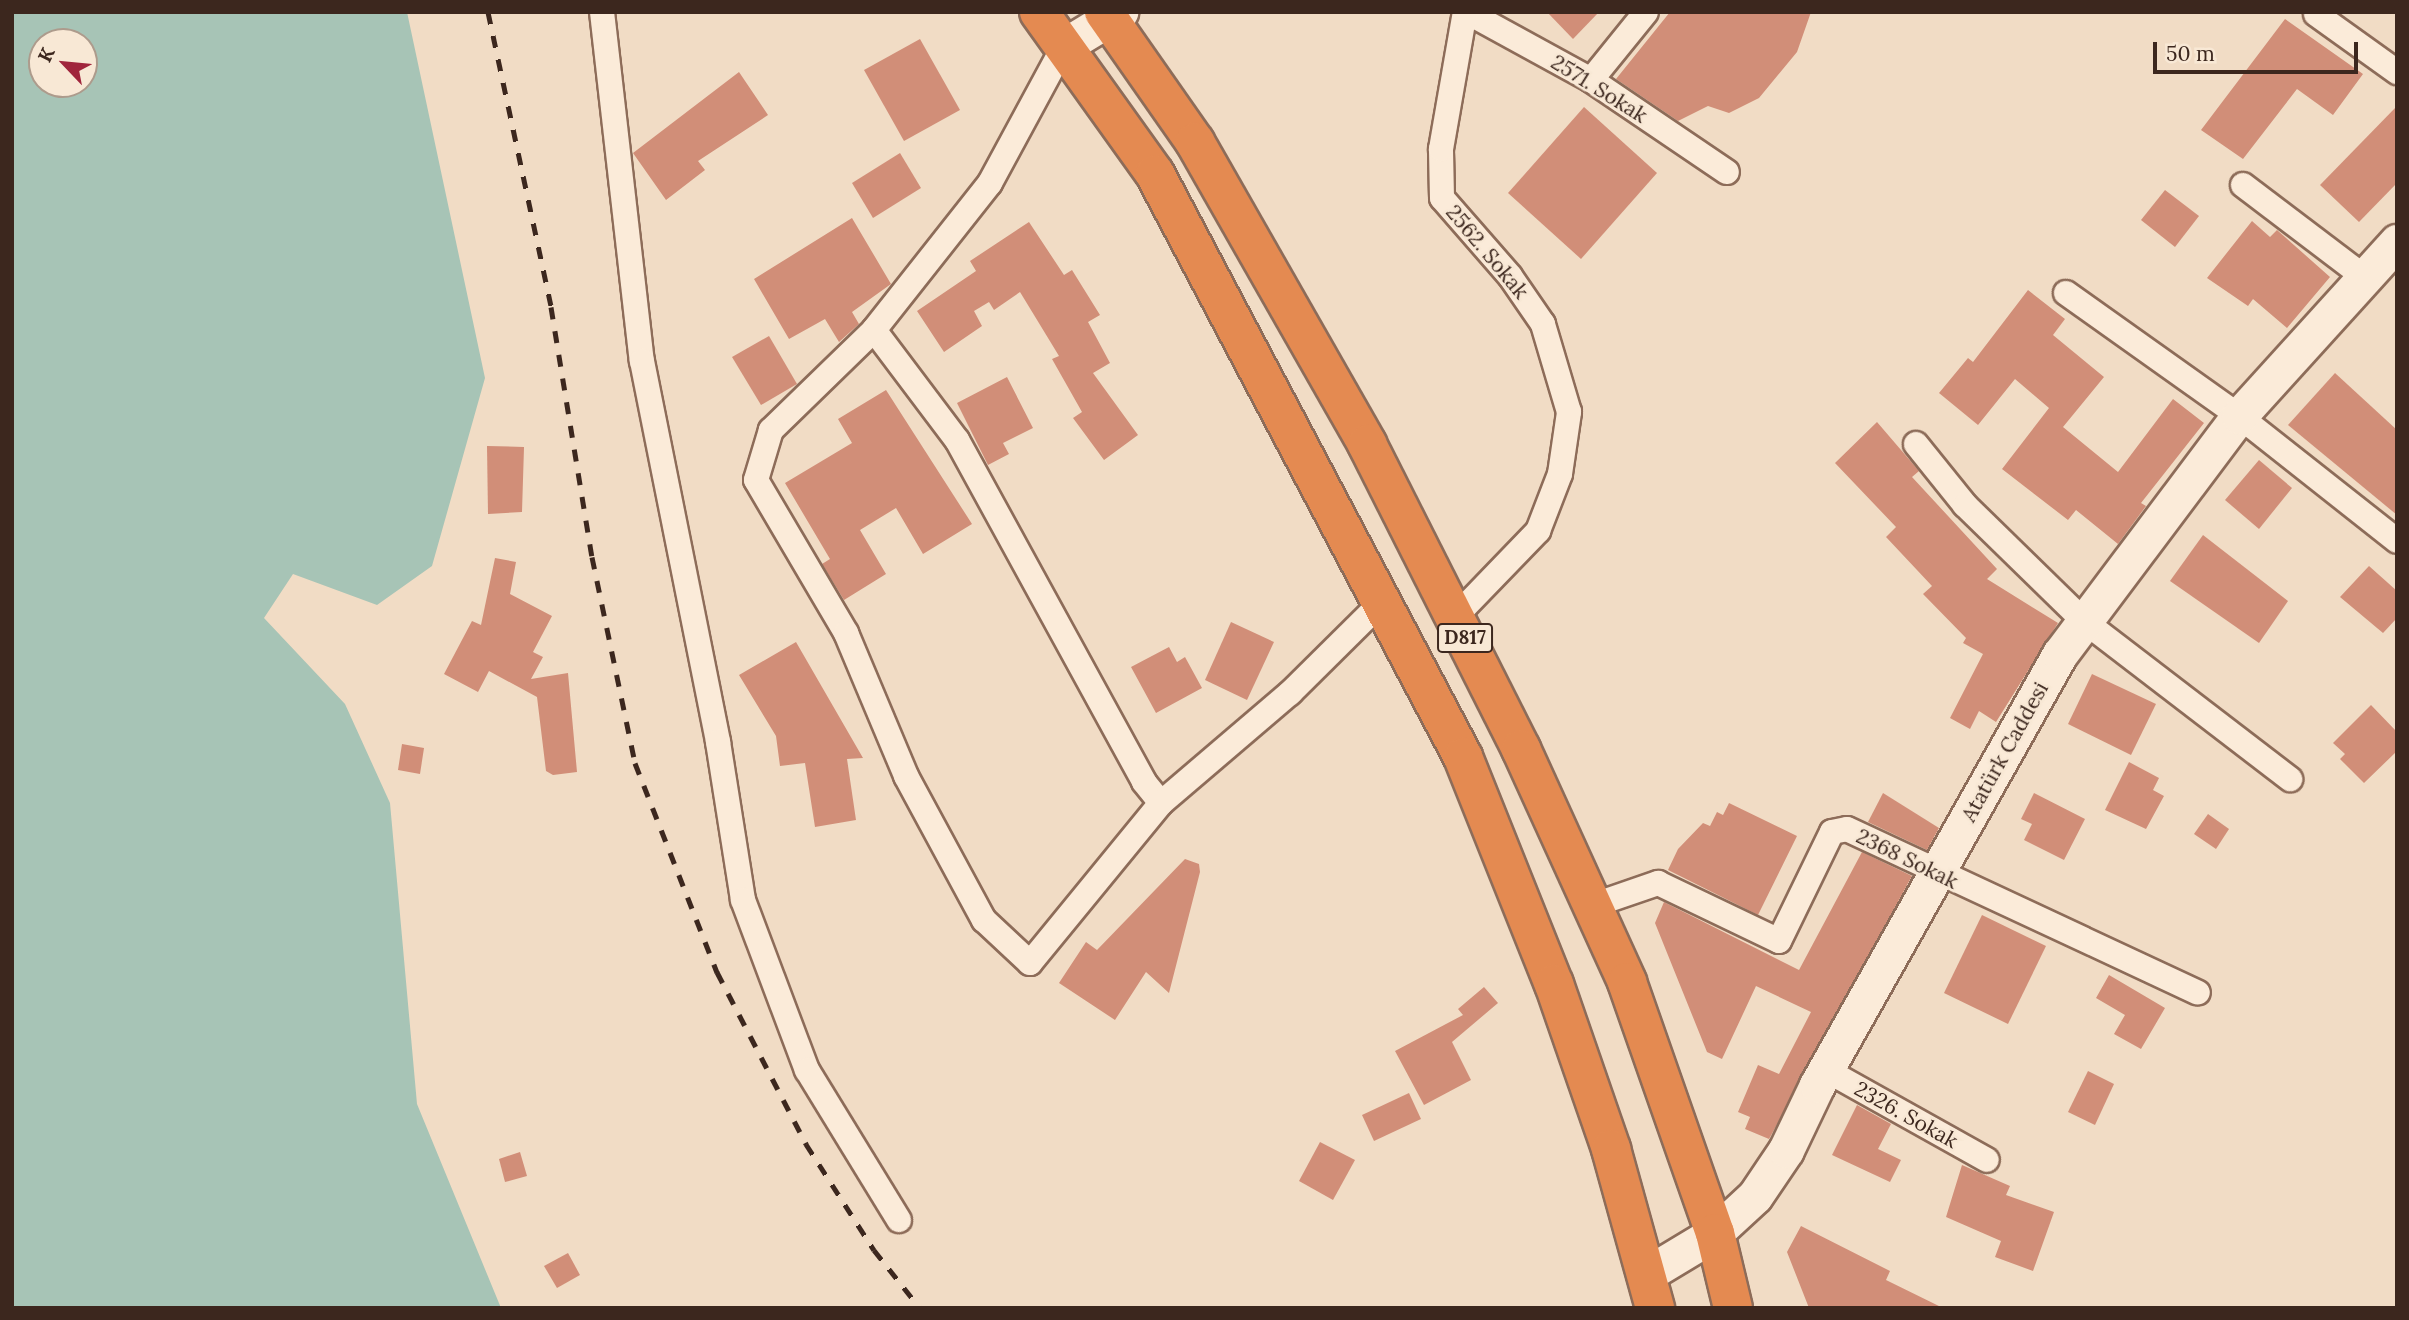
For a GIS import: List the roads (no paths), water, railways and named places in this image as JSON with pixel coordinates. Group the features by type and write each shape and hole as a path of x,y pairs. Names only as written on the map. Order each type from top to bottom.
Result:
{"highway":[{"name":"D817","path":"1039,12 1155,174 1463,757 1554,984 1611,1149 1651,1291"},
{"name":"D817","path":"1111,15 1202,154 1367,444 1455,617 1594,905 1627,982 1715,1233 1733,1308"}],"street":[{"path":"602,12 642,360 718,742 743,900 807,1070 899,1220"},
{"name":"2571. Sokak","path":"1466,12 1591,80 1727,172"},
{"name":"2562. Sokak","path":"1455,617 1538,531 1560,474 1569,412 1543,324 1510,276 1442,198 1441,149 1466,12"},
{"path":"1591,80 1646,12"},
{"path":"2316,14 2397,72"},
{"path":"1111,15 1064,46 990,183 874,330 771,430 756,480 846,633 906,776 984,920 1030,963 1161,803 1290,693 1382,602"},
{"path":"2244,185 2364,277"},
{"name":"Atatürk Caddesi","path":"1651,1291 1763,1185 1936,874 2084,621 2239,416 2397,242"},
{"path":"2066,293 2239,416 2397,541"},
{"path":"874,330 957,440 1144,782 1161,803"},
{"path":"1916,444 1965,505 2084,621 2290,779"},
{"name":"2368 Sokak","path":"1594,905 1658,883 1779,941 1832,832 1847,829 1936,874 2198,993"},
{"name":"2326. Sokak","path":"1826,1070 1987,1160"}],"railway":[{"path":"488,12 551,307 592,557 635,763 717,972 806,1144 874,1250 920,1308"}]}
